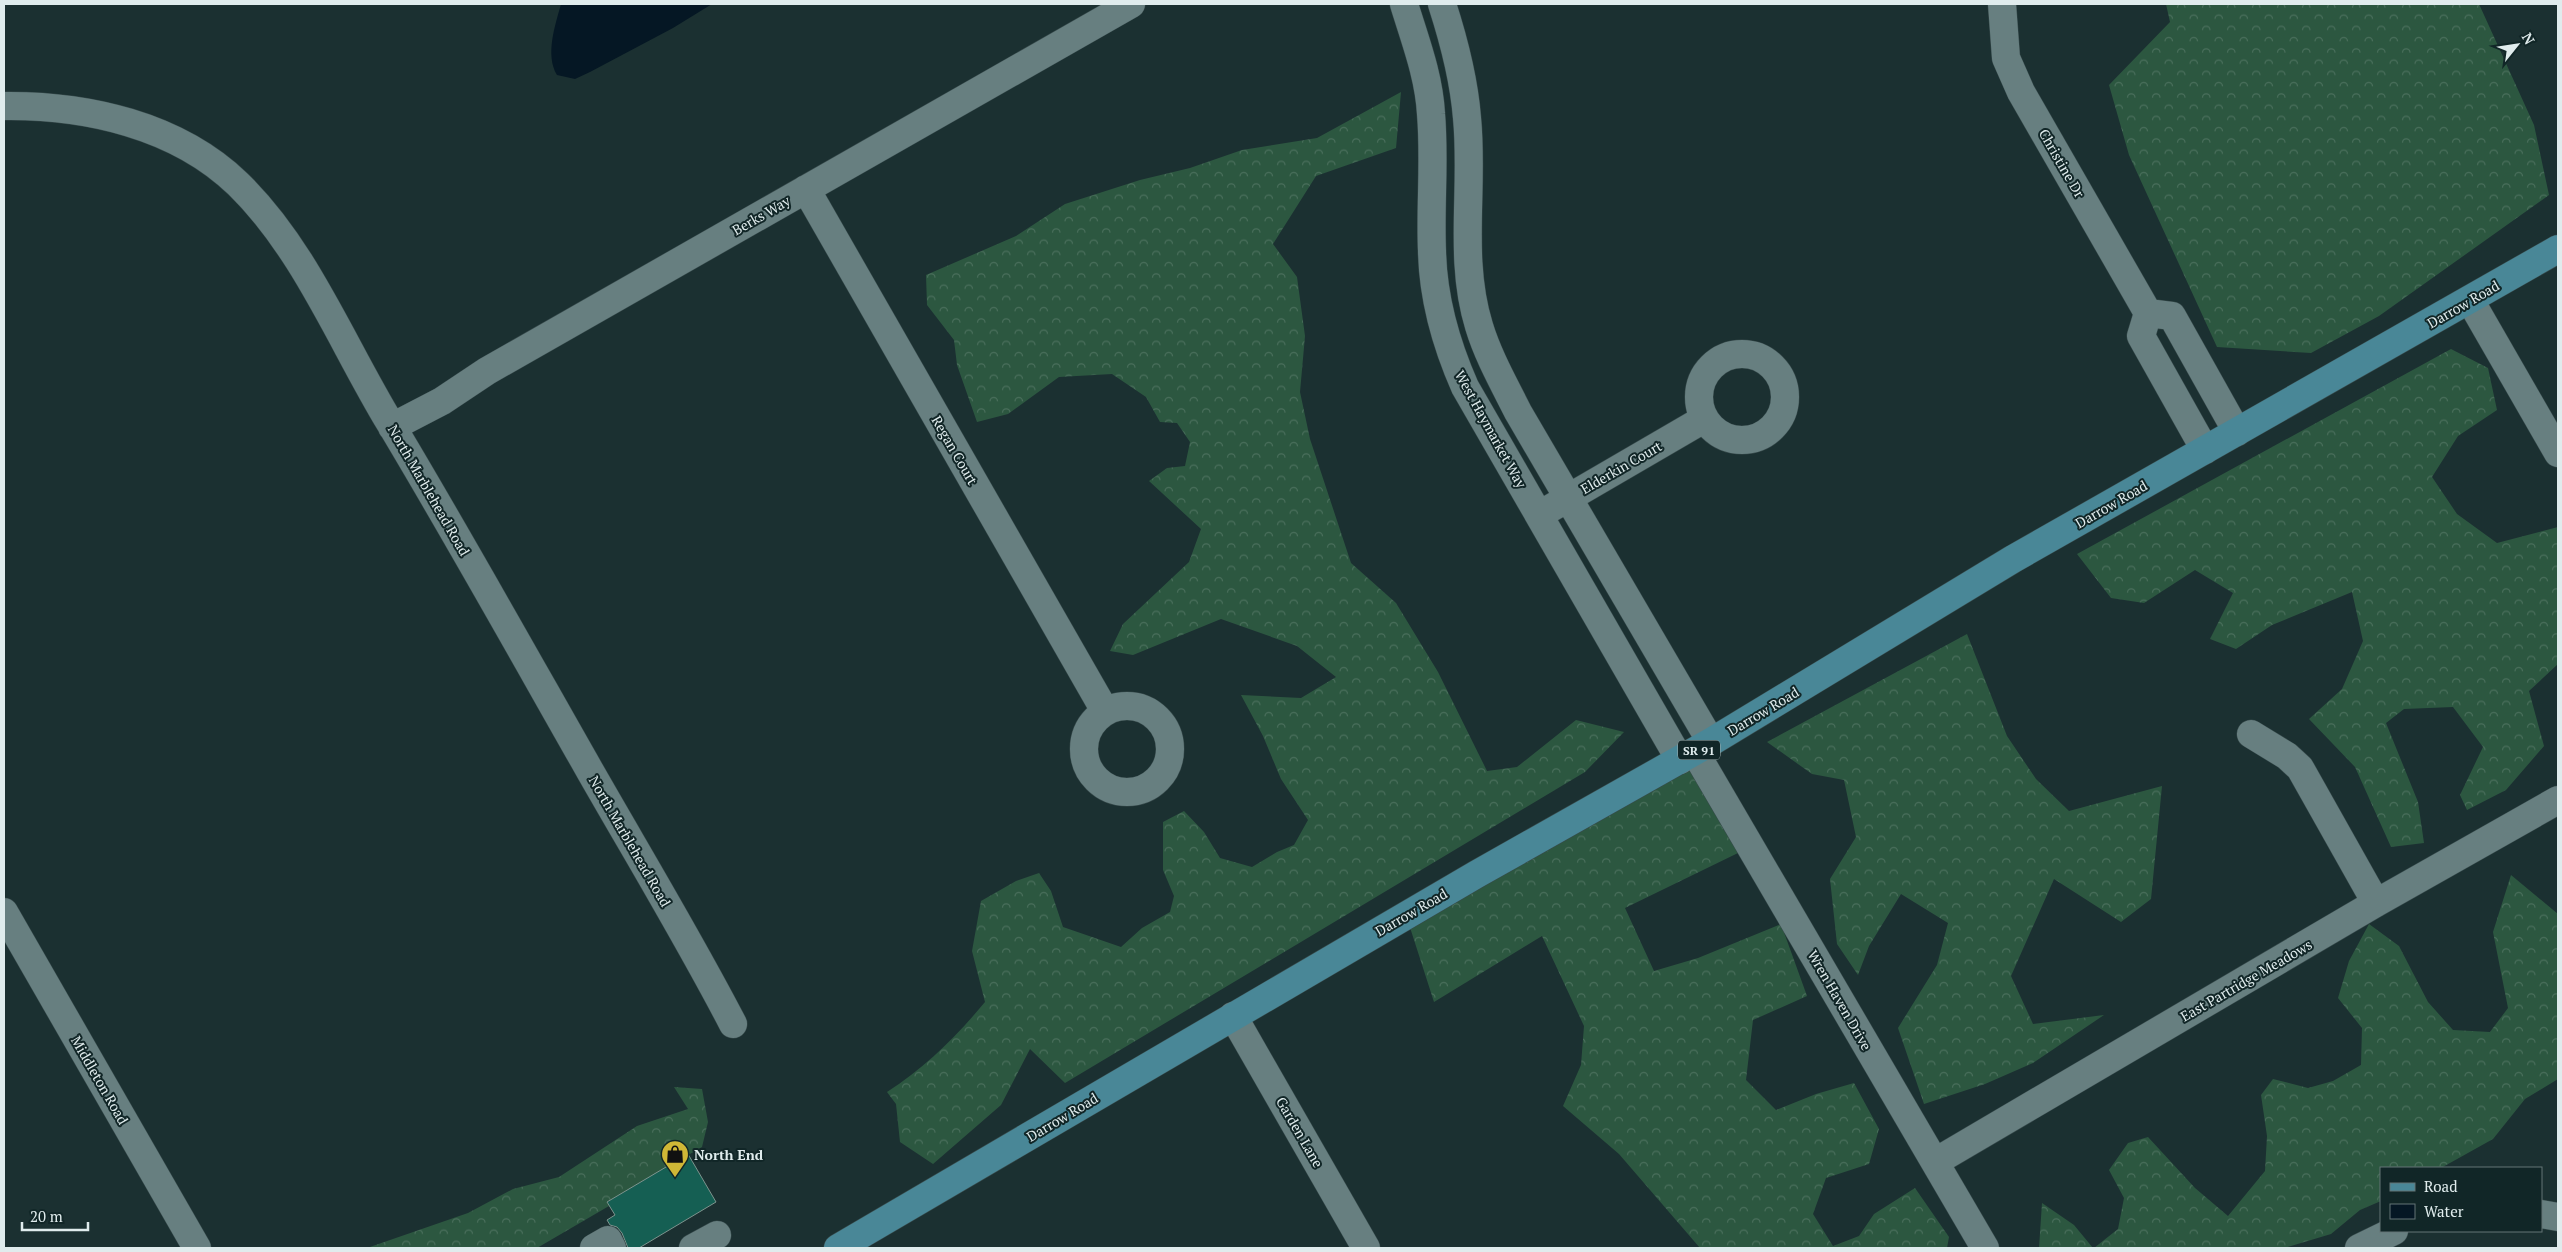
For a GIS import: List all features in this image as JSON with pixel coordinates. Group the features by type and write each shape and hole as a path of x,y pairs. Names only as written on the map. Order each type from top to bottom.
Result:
{"main road":[{"name":"Darrow Road","path":"838,1248 1233,1016 1696,751 2014,560 2558,249"}],"street":[{"name":"Berks Way","path":"392,427 442,401 487,371 1131,4"},
{"name":"West Haymarket Way","path":"1404,4 1426,77 1431,112 1432,252 1436,294 1445,336 1466,387 1539,515 1696,751"},
{"path":"1442,4 1455,50 1467,119 1468,262 1479,326 1496,368 1567,498 1696,751"},
{"name":"Christine Dr","path":"2002,4 2006,58 2021,92 2148,313"},
{"name":"North Marblehead Road","path":"4,106 40,106 105,115 172,138 218,167 239,185 297,254 392,427 733,1024"},
{"name":"Regan Court","path":"806,189 1105,711"},
{"path":"2470,300 2558,453"},
{"path":"2205,450 2141,336 2148,313 2172,316 2237,432"},
{"name":"Elderkin Court","path":"1539,515 1704,419"},
{"path":"2251,734 2287,756 2300,768 2376,903"},
{"name":"Wren Haven Drive","path":"1696,751 1985,1248"},
{"name":"East Partridge Meadows","path":"1935,1162 2376,903 2558,800"},
{"name":"Middleton Road","path":"4,912 197,1248"},
{"name":"Garden Lane","path":"1233,1016 1366,1248"},
{"path":"2542,1214 2558,1217"},
{"path":"2359,1248 2392,1232"},
{"path":"594,1248 608,1240 612,1248"}],"green space":[{"path":"2166,4 2479,4 2534,125 2549,195 2379,316 2311,353 2217,347 2129,155 2109,85 2170,22"},
{"path":"1401,92 1396,148 1316,176 1273,244 1297,277 1305,336 1300,392 1310,439 1351,563 1396,603 1438,672 1487,771 1517,767 1576,720 1624,732 1585,772 1065,1083 1030,1049 1001,1105 933,1164 900,1142 896,1104 887,1092 940,1051 985,1002 972,951 981,901 1016,881 1039,873 1051,891 1063,927 1121,947 1142,928 1170,912 1174,896 1163,870 1163,822 1184,811 1204,832 1220,858 1252,867 1277,852 1294,845 1308,820 1281,779 1263,736 1241,695 1301,698 1336,677 1297,646 1221,619 1133,655 1110,651 1123,624 1189,562 1201,529 1149,481 1167,468 1185,466 1190,442 1177,423 1160,422 1146,397 1112,374 1059,377 1008,414 977,422 957,365 954,340 927,305 926,275 1016,236 1065,204 1140,180 1190,168 1242,150 1317,138"},
{"path":"2451,349 2488,368 2497,410 2458,436 2432,477 2457,514 2497,543 2558,527 2558,664 2529,691 2544,746 2506,790 2467,810 2460,795 2483,747 2453,707 2404,709 2386,723 2418,802 2424,843 2391,847 2355,767 2309,719 2342,689 2363,641 2352,592 2272,625 2236,649 2210,639 2233,593 2195,570 2144,603 2111,598 2077,554"},
{"path":"1967,634 2007,736 2036,779 2069,811 2162,786 2151,899 2121,922 2054,879 2011,976 2033,1024 2104,1015 2033,1063 1985,1084 1924,1104 1898,1028 1937,965 1948,923 1901,894 1869,946 1858,975 1837,944 1830,879 1856,837 1844,780 1812,774 1767,742"},
{"path":"1695,752 1738,853 1625,908 1654,971 1698,958 1781,924 1807,996 1753,1020 1746,1080 1776,1110 1816,1094 1854,1083 1879,1129 1869,1164 1826,1178 1813,1214 1833,1246 1859,1236 1874,1214 1915,1188 1949,1237 1947,1248 1700,1248 1619,1154 1563,1106 1581,1065 1584,1026 1542,936 1434,1002 1406,915"},
{"path":"2511,875 2558,914 2558,1079 2525,1099 2493,1139 2443,1167 2380,1167 2380,1201 2360,1210 2331,1234 2284,1248 2094,1248 2118,1229 2124,1198 2109,1170 2128,1143 2148,1137 2195,1188 2228,1216 2265,1171 2267,1136 2261,1095 2273,1079 2308,1088 2333,1081 2361,1065 2362,1028 2338,998 2349,961 2369,924 2399,946 2428,1002 2453,1030 2490,1032 2508,1008 2493,932"},
{"path":"674,1087 702,1089 708,1122 702,1147 607,1202 609,1206 537,1248 367,1248 468,1213 513,1189 559,1177 637,1126 688,1109"},
{"path":"2042,1203 2074,1225 2093,1248 2039,1248"}],"water":[{"path":"561,4 712,4 673,28 575,79 557,75 553,67 552,40"}],"building":[{"name":"North End","path":"688,1154 716,1202 639,1248 628,1248 622,1233 617,1227 610,1225 607,1220 615,1215 607,1202"}],"place":[{"name":"North End","path":"675,1178"}]}
